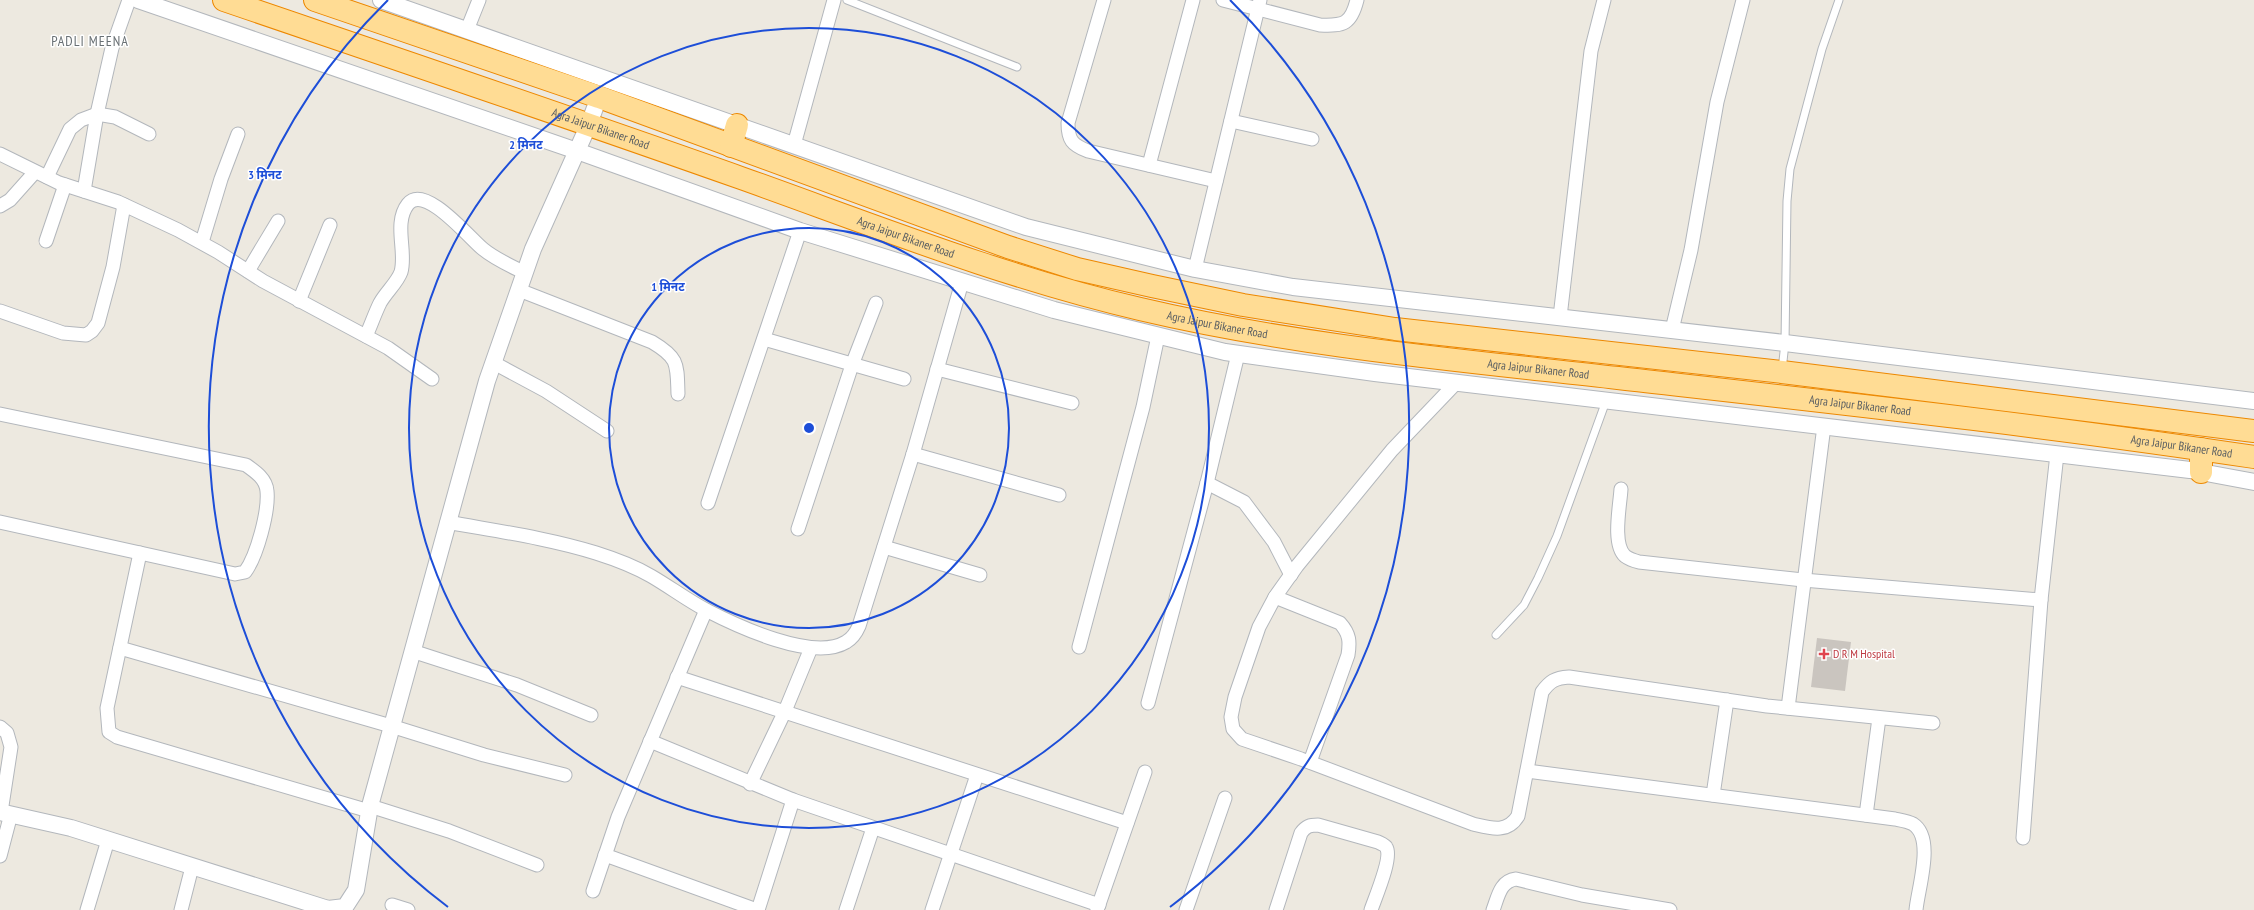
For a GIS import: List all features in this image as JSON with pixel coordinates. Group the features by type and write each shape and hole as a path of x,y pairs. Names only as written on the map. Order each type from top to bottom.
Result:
{"highway":[{"name":"Agra Jaipur Bikaner Road","path":"224,0 590,124 992,267 1067,290 1142,310 1236,329 1399,354 1786,397 2254,457"},
{"name":"Agra Jaipur Bikaner Road","path":"315,0 599,97 734,135 1008,247 1077,269 1152,286 1243,304 1395,330 1782,372 2189,421 2254,431"},
{"path":"2201,449 2201,472"}],"street":[{"path":"84,191 97,114 112,48 129,0"},
{"path":"138,0 577,150 800,231 1054,310 1158,336 1238,354 1456,383 2201,472 2254,482"},
{"path":"382,0 466,30 734,135 794,145 1026,227 1195,269 1293,286 1785,343 2254,401"},
{"path":"466,30 479,0"},
{"path":"794,145 834,0"},
{"path":"1104,0 1068,123 1070,140 1074,145 1088,151 1216,181"},
{"path":"1149,165 1193,0"},
{"path":"1223,0 1258,5 1320,25 1336,26 1347,22 1352,15 1358,0"},
{"path":"1560,317 1590,51 1604,0"},
{"path":"1672,330 1691,250 1717,102 1743,0"},
{"path":"1195,269 1258,5"},
{"path":"4,813 71,828 328,909 345,908 356,890 370,809 391,726 487,381 533,249 590,124 599,97"},
{"path":"48,177 70,129 81,120 97,114 106,114 149,134"},
{"path":"1231,121 1312,139"},
{"path":"202,242 221,179 238,134"},
{"path":"0,154 65,185 124,205 202,242 299,301 388,348 432,379"},
{"path":"0,206 10,200 35,172"},
{"path":"46,241 65,185"},
{"path":"366,336 381,302 400,275 403,264 401,226 406,208 412,201 419,200 430,204 448,215 482,249 525,273"},
{"path":"0,311 63,333 86,335 92,331 98,323 113,267 124,205"},
{"path":"248,271 278,221"},
{"path":"299,301 330,225"},
{"path":"708,503 800,231"},
{"path":"447,522 595,552 652,576 706,610 780,642 811,648 830,648 845,643 853,638 860,626 913,454 962,282"},
{"path":"519,290 652,342 666,350 677,364 678,394"},
{"path":"798,529 852,365 876,303"},
{"path":"1079,647 1143,407 1158,336"},
{"path":"764,339 904,379"},
{"path":"1148,703 1207,484 1238,354"},
{"path":"494,363 546,391 607,431"},
{"path":"937,369 1072,403"},
{"path":"1456,383 1392,450 1275,597 1259,627 1235,697 1231,717 1233,729 1242,739 1310,762 1473,824 1496,829 1505,828 1514,823 1518,816 1542,692 1550,682 1558,678 1569,677 1788,708 1933,723"},
{"path":"0,414 246,465 260,475 267,490 266,509 252,563 245,572 235,574 0,522"},
{"path":"1788,708 1803,580 1824,426"},
{"path":"913,454 1059,495"},
{"path":"2023,838 2041,600 2057,454"},
{"path":"1207,484 1244,502 1274,542 1291,575"},
{"path":"1621,489 1618,535 1619,547 1626,556 1640,562 1803,580 2041,600"},
{"path":"884,547 980,575"},
{"path":"140,553 107,708 109,732 116,737 449,831 537,865"},
{"path":"1275,597 1340,623 1347,631 1350,642 1348,655 1310,762"},
{"path":"593,891 618,817 706,610"},
{"path":"120,648 391,726 484,756 565,775"},
{"path":"750,784 785,711 811,648"},
{"path":"412,651 517,685 592,715"},
{"path":"677,677 1127,823"},
{"path":"1713,795 1727,700"},
{"path":"1866,815 1879,718"},
{"path":"0,727 6,733 11,747 0,856"},
{"path":"650,741 750,784 1098,908 1145,772"},
{"path":"1527,771 1866,815 1895,819 1913,824 1922,834 1925,845 1917,905"},
{"path":"932,910 977,775"},
{"path":"1186,910 1225,798"},
{"path":"605,855 757,910 793,800"},
{"path":"1276,910 1301,833 1306,827 1318,825 1378,842 1386,847 1388,854 1386,868 1371,910"},
{"path":"846,910 873,828"},
{"path":"87,910 108,840"},
{"path":"181,910 192,867"},
{"path":"1493,910 1501,887 1508,880 1516,879 1623,906 1670,910"},
{"path":"392,905 408,910"}],"lane":[{"path":"847,0 1017,67"},
{"path":"1782,372 1785,343 1790,169 1822,49 1838,0"},
{"path":"1496,635 1524,605 1538,578 1557,536 1606,400"}],"building":[{"path":"1817,638 1851,642 1845,691 1811,687"}],"place":[{"name":"D R M Hospital","path":"1824,654"}],"district":[{"name":"PADLI MEENA","path":"90,41"}]}
